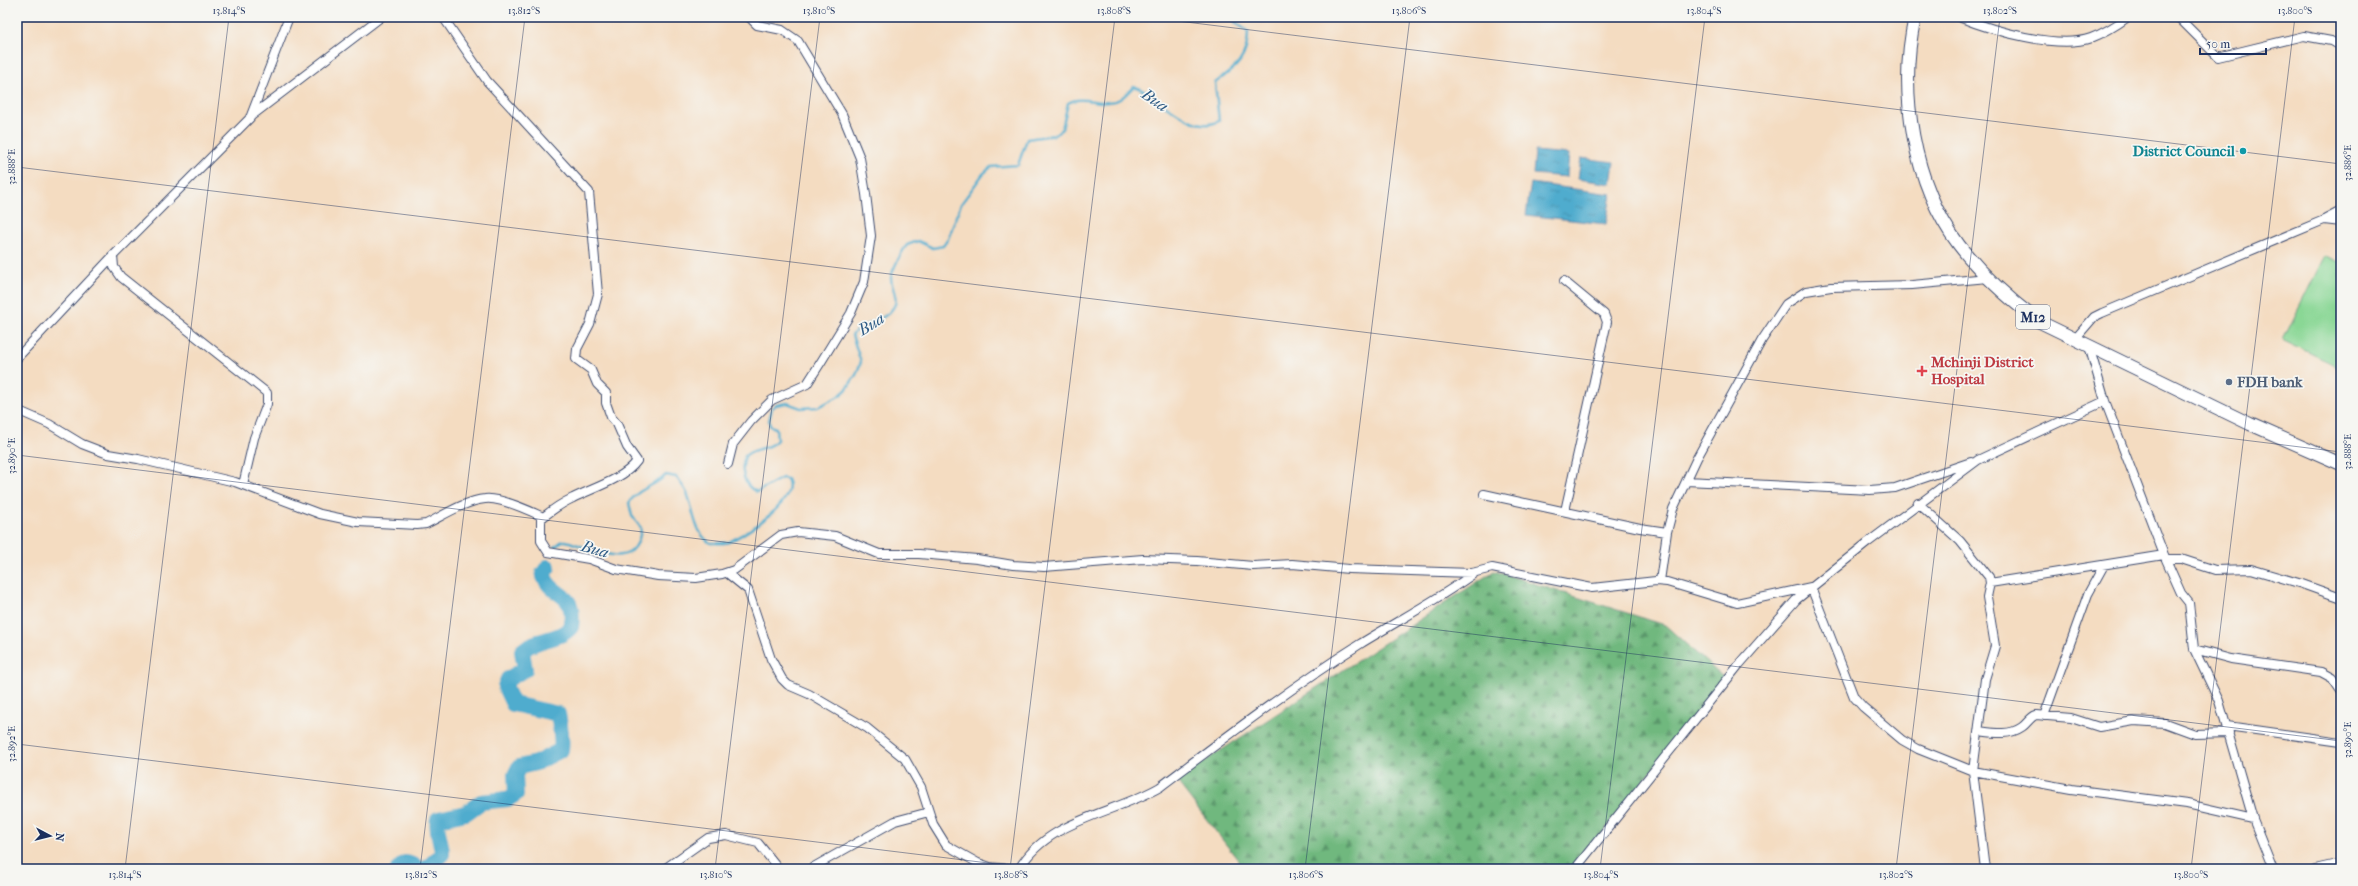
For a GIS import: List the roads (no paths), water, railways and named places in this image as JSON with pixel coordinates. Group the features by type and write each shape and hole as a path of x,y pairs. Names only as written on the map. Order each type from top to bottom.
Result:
{"highway":[{"name":"M12","path":"1915,17 1908,57 1908,84 1914,141 1920,165 1930,192 1958,244 1988,278 2038,321 2250,424 2341,464"}],"street":[{"path":"250,118 289,17"},
{"path":"17,358 113,255 250,118 381,17"},
{"path":"443,17 487,81 589,192 598,294 590,324 577,349 576,359 591,370 597,384 606,393 606,403 611,411 611,417 617,424 627,447 637,461 624,473 569,500 542,518"},
{"path":"728,464 733,444 751,421 772,400 807,384 821,362 851,313 864,282 871,236 860,158 842,114 798,42 782,30 757,25 749,17"},
{"path":"1959,17 2041,40 2063,42 2090,39 2128,17"},
{"path":"2178,17 2218,57 2304,36 2331,41 2341,47"},
{"path":"2075,339 2094,317 2102,313 2324,220 2341,211"},
{"path":"2324,220 2341,222"},
{"path":"113,255 114,267 121,277 267,393 267,404 254,438 243,485"},
{"path":"1660,581 1666,532 1673,509 1686,481 1762,340 1786,304 1806,291 1831,287 1935,284 1988,278"},
{"path":"1564,281 1604,314 1607,322 1565,511"},
{"path":"2089,346 2105,401 2165,557 2181,593 2189,603 2194,649 2219,701 2254,819 2273,869"},
{"path":"1686,481 1870,490 1895,488 1978,460 2105,401"},
{"path":"17,410 49,424 82,444 108,454 138,458 243,485 320,514 358,522 426,524 476,500 487,498 542,518"},
{"path":"1575,869 1738,666 1796,600 1810,587 1918,503 1978,460"},
{"path":"1484,494 1640,528 1666,532"},
{"path":"1918,503 1960,541 1989,578 1990,583 1987,597 1995,646 1985,679 1973,771 1985,869"},
{"path":"542,518 541,541 548,552 589,559 616,569 658,576 696,578 727,572 781,535 798,532 835,536 879,554 919,554 977,559 1013,565 1044,567 1143,559 1198,561 1254,566 1292,564 1348,569 1476,572 1492,568 1592,588 1660,581 1737,604 1810,587"},
{"path":"1990,583 2165,557 2181,559 2215,570 2258,571 2341,598"},
{"path":"2044,716 2084,604 2104,565"},
{"path":"727,572 748,590 771,659 782,679 788,685 809,694 867,728 905,759 921,787 928,812 940,838 946,845 978,863 1009,869"},
{"path":"1018,869 1034,850 1048,838 1088,817 1146,795 1160,787 1308,679 1360,644 1448,593 1476,572"},
{"path":"1810,587 1854,697 1863,707 1902,740 1918,749 1973,771 2071,789 2187,804 2254,819"},
{"path":"2194,649 2231,659 2321,672 2332,678 2341,690"},
{"path":"1979,731 1997,734 2009,733 2022,727 2034,716 2044,716 2071,718 2099,727 2134,721 2165,723 2195,734 2228,729 2341,742"},
{"path":"810,869 895,821 928,812"},
{"path":"669,869 667,867 708,838 726,835 758,843 779,869"},
{"path":"2315,869 2330,867 2341,863"}],"water":[{"path":"1535,151 1569,154 1567,177 1533,174"},
{"path":"1581,158 1614,162 1611,184 1578,179"},
{"path":"1531,183 1611,194 1606,224 1526,215"}],"waterway":[{"name":"Bua","path":"555,547 562,541 566,541 601,553 612,555 623,555 632,551 638,542 641,528 632,516 629,503 637,494 666,475 676,477 687,493 700,533 710,543 729,542 747,532 769,516 785,497 789,488 787,479 782,478 757,492 749,486 744,477 743,466 745,456 753,451 770,445 777,440 776,428 770,426 769,421 772,408 776,405 787,403 801,408 818,407 839,396 846,390 856,375 861,362 852,335 862,327 889,313 895,305 895,293 891,278 907,245 918,241 933,248 943,246 948,239 961,204 983,174 991,167 1018,165 1027,139 1054,135 1062,129 1068,103 1080,100 1107,102 1114,101 1122,98 1134,86 1187,119 1198,123 1209,124 1219,121 1215,83 1235,67 1243,56 1246,49 1248,32 1229,17"},
{"name":"Bua","path":"426,869 442,854 437,828 438,819 466,813 481,802 508,799 516,794 515,775 519,767 536,763 561,750 562,746 558,714 513,704 505,687 508,679 525,669 522,651 534,643 560,635 571,627 572,615 567,600 552,588 543,574 548,567"},
{"name":"Bua","path":"398,869 405,863 414,865 418,869"}],"place":[{"name":"District Council","path":"2243,151"},
{"name":"Mchinji District Hospital","path":"1922,371"},
{"name":"FDH bank","path":"2229,382"}]}
